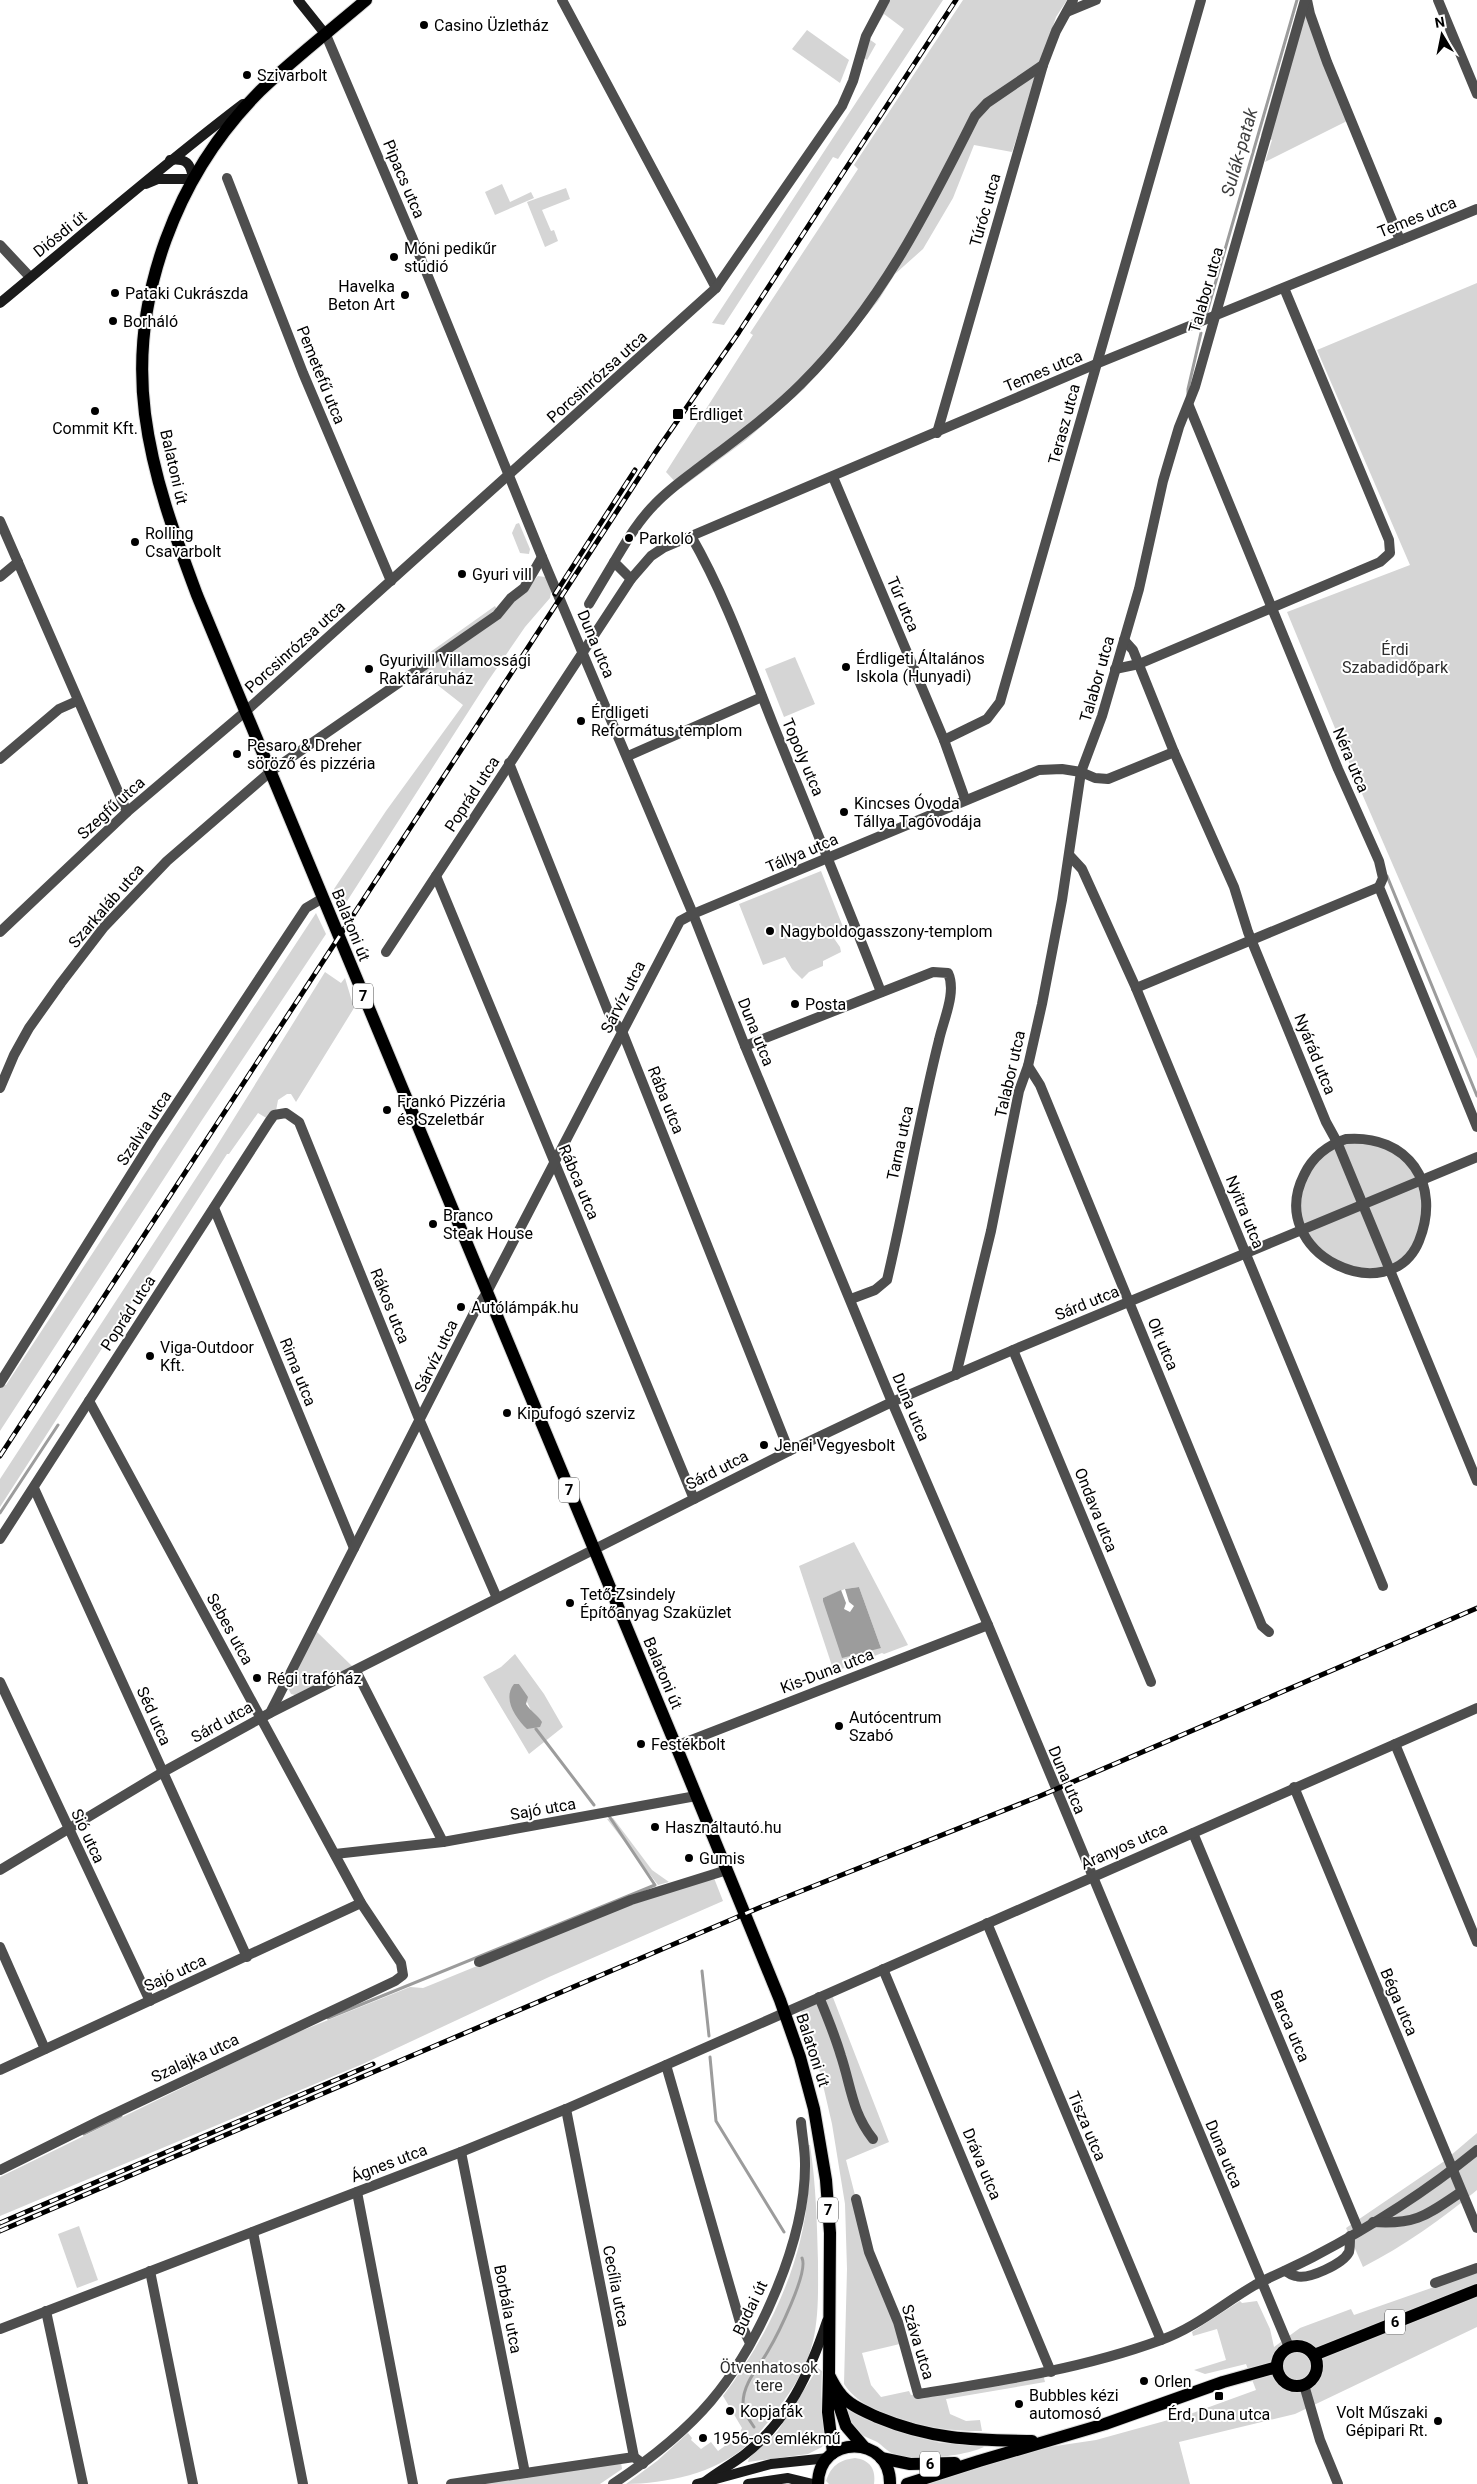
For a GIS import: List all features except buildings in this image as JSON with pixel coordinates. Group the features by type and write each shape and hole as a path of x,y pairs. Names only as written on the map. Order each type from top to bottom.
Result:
{"main road":[{"path":"298,0 326,34"},
{"name":"Balatoni út","path":"366,0 260,91 213,148 180,202 164,244 148,310 144,341 145,413 162,495 197,595 486,1294 676,1746 784,2012 800,2057 814,2109 826,2180 830,2233 830,2375 828,2412 830,2455"},
{"name":"Diósdi út","path":"0,303 139,188 169,160 260,91"},
{"path":"169,160 182,159 188,162 192,169 193,179"},
{"name":"Diósdi út","path":"139,188 158,179 193,179"},
{"path":"173,180 179,189 180,202"},
{"name":"6","path":"1314,2355 1477,2290"},
{"path":"702,2482 744,2455 780,2419 812,2366 830,2312"},
{"path":"1303,2346 1314,2355 1318,2366 1310,2382 1304,2385 1292,2386 1281,2379 1277,2367 1280,2356 1289,2348 1303,2346"},
{"name":"6","path":"907,2484 979,2460 1121,2419 1223,2382 1277,2367"},
{"path":"830,2375 839,2393 846,2400 859,2409 899,2426 938,2437 964,2440 1047,2441"},
{"name":"7","path":"830,2375 843,2420 854,2437 864,2447"},
{"path":"702,2482 771,2464 830,2455 848,2446 864,2447"},
{"name":"6","path":"864,2447 881,2458 894,2462 928,2464 979,2460"},
{"path":"818,2484 820,2472 830,2455"},
{"path":"881,2458 888,2469 890,2484"},
{"path":"748,2484 788,2478 813,2484"}],"street":[{"path":"562,0 716,288"},
{"name":"Porcsinrózsa utca","path":"246,711 716,288 842,106 854,81 866,36 885,0"},
{"name":"Túróc utca","path":"937,433 1043,65 1056,31 1073,0"},
{"path":"1067,12 1096,0"},
{"name":"Terasz utca","path":"944,740 987,719 1000,702 1014,660 1096,364 1202,0"},
{"path":"1306,0 1326,62 1400,240"},
{"name":"Talabor utca","path":"956,1375 993,1222 1019,1091 1028,1066 1070,856 1081,772 1091,751 1139,589 1163,481 1179,427 1189,406 1306,0"},
{"path":"1438,0 1477,94"},
{"name":"Pipacs utca","path":"326,34 510,475"},
{"path":"589,604 638,525 655,503 800,385 830,352 876,295 928,212 975,116 987,103 1043,65"},
{"name":"Pemetefű utca","path":"227,178 303,373 391,581"},
{"name":"Temes utca","path":"582,652 631,579 651,556 663,548 1096,364 1477,209"},
{"path":"0,245 30,277"},
{"path":"1115,669 1139,664 1380,562 1386,558 1391,547 1284,288"},
{"name":"Néra utca","path":"1189,406 1338,769 1379,861 1383,878 1380,887 1477,1127"},
{"name":"Duna utca","path":"510,475 542,557 628,756 892,1402 988,1625 1289,2348"},
{"name":"Túr utca","path":"833,477 944,740 966,799"},
{"path":"0,521 127,812"},
{"name":"Topoly utca","path":"691,536 710,571 829,858 881,992"},
{"name":"Szarkaláb utca","path":"0,1088 14,1055 29,1028 104,927 167,860 270,772 425,663 490,620 511,598 524,588 542,557"},
{"path":"0,577 18,562"},
{"path":"614,562 631,579"},
{"name":"Nyárád utca","path":"1124,640 1133,650 1174,752 1234,887 1252,940 1326,1122 1337,1142 1477,1481"},
{"name":"Poprád utca","path":"386,952 582,652"},
{"path":"628,756 762,697"},
{"path":"0,759 59,709 77,701"},
{"name":"Szegfű utca","path":"0,932 127,812 246,711"},
{"name":"Tállya utca","path":"693,914 1039,770 1055,768 1081,772 1095,778 1108,779 1174,752"},
{"name":"Rába utca","path":"509,763 610,1016 622,1031 789,1451"},
{"name":"Nyitra utca","path":"1070,856 1082,868 1136,988 1383,1586"},
{"name":"Rábca utca","path":"436,876 694,1499"},
{"path":"1136,988 1380,887"},
{"name":"Szalvia utca","path":"0,1383 152,1141 306,908 323,898"},
{"name":"Sárvíz utca","path":"266,1716 420,1421 476,1309 486,1294 555,1164 676,927 680,921 693,914"},
{"name":"Tarna utca","path":"851,1300 875,1290 887,1280 931,1071 949,997 950,979 948,973 933,972 881,992"},
{"path":"745,1046 881,992"},
{"name":"Olt utca","path":"1028,1066 1040,1085 1262,1626 1270,1632"},
{"name":"Poprád utca","path":"0,1539 269,1122 274,1115 286,1113"},
{"name":"Rákos utca","path":"286,1113 299,1122 420,1421 497,1598"},
{"path":"1357,1138 1396,1149 1412,1162 1422,1180 1426,1210 1420,1238 1413,1252 1389,1270 1369,1273 1337,1265 1312,1248 1300,1230 1296,1200 1301,1180 1318,1155 1337,1142 1357,1138"},
{"name":"Sárd utca","path":"0,1870 163,1772 266,1716 789,1451 892,1402 1013,1350 1477,1157"},
{"name":"Rima utca","path":"214,1208 354,1548"},
{"name":"Ondava utca","path":"1013,1350 1151,1682"},
{"name":"Sebes utca","path":"89,1402 266,1716 361,1903 401,1963 403,1975"},
{"name":"Séd utca","path":"34,1488 247,1956"},
{"name":"Kis-Duna utca","path":"676,1746 988,1625"},
{"path":"356,1671 443,1842"},
{"name":"Sió utca","path":"0,1682 150,2001"},
{"name":"Aranyos utca","path":"784,2012 1477,1708"},
{"path":"1395,1744 1477,1942"},
{"name":"Béga utca","path":"1294,1787 1477,2228"},
{"name":"Sajó utca","path":"335,1854 443,1842 696,1796"},
{"name":"Barca utca","path":"1193,1833 1355,2234"},
{"path":"478,1962 631,1900 727,1870"},
{"name":"Sajó utca","path":"0,2070 361,1903"},
{"name":"Tisza utca","path":"987,1923 1162,2340"},
{"path":"0,1947 45,2049"},
{"name":"Dráva utca","path":"883,1969 1033,2324 1051,2372"},
{"name":"Szalajka utca","path":"0,2170 110,2115 395,1981 403,1975"},
{"path":"819,1997 842,2057 852,2103 865,2129 873,2139"},
{"name":"Ágnes utca","path":"0,2329 461,2152 566,2109 784,2012"},
{"path":"666,2065 740,2322 750,2343"},
{"name":"Cecília utca","path":"566,2109 634,2457"},
{"name":"Budai út","path":"613,2484 668,2444 710,2402 726,2382 750,2343 778,2285 795,2232 804,2172 801,2122"},
{"path":"1051,2372 1162,2340 1202,2319 1261,2282 1355,2234 1453,2170 1477,2150"},
{"name":"Borbála utca","path":"461,2152 525,2473"},
{"path":"357,2192 412,2484"},
{"path":"1373,2222 1402,2222 1424,2218 1461,2192"},
{"name":"Száva utca","path":"856,2199 869,2252 898,2322 918,2394 1051,2372"},
{"path":"253,2232 303,2484"},
{"path":"1285,2271 1296,2276 1307,2277 1322,2271 1343,2259 1349,2252 1355,2234"},
{"path":"1435,2284 1477,2268"},
{"path":"150,2271 193,2484"},
{"path":"46,2311 83,2484"},
{"path":"1304,2385 1320,2440 1338,2484"},
{"path":"451,2484 634,2457 643,2464"}],"green space":[{"path":"888,0 943,0 838,159 833,157 724,325 712,323 904,29 884,14 869,39 876,44 867,60 863,57 870,32"},
{"path":"963,0 1067,0 1056,17 1012,152 974,145 953,198 923,249 895,274 878,301 852,333 804,389 746,440 681,488 666,472 753,335 750,333 858,169 854,165"},
{"path":"1298,7 1306,8 1347,121 1265,162 1272,140 1261,135"},
{"path":"807,30 849,60 840,83 792,49"},
{"path":"502,184 510,202 531,192 534,198 495,215 485,192"},
{"path":"566,188 570,199 542,210 551,231 554,230 558,241 545,247 527,202"},
{"name":"Érdi Szabadidőpark","path":"1477,283 1477,1059 1363,796 1287,612 1410,565 1317,350"},
{"path":"519,523 530,549 529,554 520,553 512,533 516,524"},
{"path":"538,576 545,577 548,581 551,592 550,598 525,627 488,681 342,909 334,889 386,811 463,705 412,665 495,606 501,616"},
{"path":"795,657 815,704 784,717 765,669"},
{"path":"821,871 845,932 833,937 841,952 823,961 823,966 809,972 802,979 792,969 785,957 763,965 739,904"},
{"path":"316,913 326,934 202,1120 0,1431 0,1382 6,1385"},
{"path":"325,972 341,983 345,978 354,1008 296,1102 291,1094 287,1094 278,1100 276,1111 268,1119 258,1113 229,1154 227,1154 0,1507 0,1479 213,1152"},
{"path":"1357,1138 1405,1156 1426,1200 1413,1252 1379,1272 1328,1261 1298,1221 1296,1200 1318,1155"},
{"path":"854,1542 908,1645 834,1672 799,1566","holes":["859,1587 881,1648 823,1598 845,1589"]},
{"path":"316,1631 353,1667 295,1695 291,1694 288,1688"},
{"path":"515,1654 544,1694 563,1727 529,1754 483,1677 501,1667","holes":["519,1684 532,1713 537,1715 511,1705"]},
{"path":"613,1818 652,1870 669,1882 658,1885 607,1819"},
{"path":"714,1878 723,1901 549,1977 365,2063 0,2216 0,2177 286,2037 410,1987 423,1988 607,1914"},
{"path":"832,1995 889,2142 846,2160 856,2199 904,2343 862,2353 871,2385 881,2397 909,2391 911,2395 1043,2374 1045,2382 946,2399 950,2414 966,2421 980,2420 982,2431 965,2431 926,2426 887,2415 870,2407 855,2396 844,2384 847,2269 845,2204 832,2124 820,2072 799,2016 803,2008"},
{"path":"1477,2133 1477,2190 1422,2232 1363,2267 1346,2228 1443,2162"},
{"name":"Ötvenhatosok tere","path":"807,2145 810,2145 815,2189 818,2302 813,2341 798,2379 762,2429 746,2446 734,2455 705,2470 689,2475 657,2482 626,2484 657,2461 688,2433 692,2438 691,2440 701,2449 711,2442 718,2451 737,2437 742,2428 723,2396 739,2374 768,2325 791,2273 805,2219 808,2185"},
{"path":"79,2226 98,2280 77,2288 58,2234"},
{"path":"1477,2272 1477,2327 1295,2414 1179,2442 1190,2484 923,2484 1049,2447 1096,2440 1190,2414 1256,2390 1246,2364 1205,2374 1194,2370 1226,2360 1217,2329 1193,2336 1192,2332 1240,2301 1242,2303 1257,2301 1270,2329 1274,2347 1300,2328 1351,2309 1354,2315"},
{"path":"818,2368 822,2371 821,2396 826,2437 822,2447 808,2454 748,2462 749,2458 777,2432"},
{"path":"847,2410 913,2436 941,2443 981,2444 984,2447 965,2453 939,2457 914,2458 894,2454 878,2442 856,2430 851,2423"},
{"path":"855,2458 865,2461 871,2466 874,2474 874,2484 829,2484 826,2481 830,2471 836,2465 844,2460"},
{"path":"621,2462 622,2469 600,2484 467,2484"}],"shaded area":[{"path":"859,1587 881,1648 842,1658 823,1598 841,1590 846,1603 844,1609 850,1612 854,1606 849,1602 845,1589"},
{"path":"514,1684 519,1684 528,1697 526,1704 542,1722 540,1727 527,1729 515,1714 509,1696"}],"waterway":[{"name":"Sulák-patak","path":"1207,312 1297,0"},
{"name":"Sulák-patak","path":"1188,395 1201,333"},
{"path":"1387,876 1477,1096"},
{"path":"0,1513 58,1425"},
{"path":"536,1729 594,1805"},
{"path":"328,2018 655,1885 609,1816"},
{"path":"702,1971 709,2036"},
{"path":"710,2057 716,2121 784,2232"},
{"path":"84,2134 121,2116"},
{"path":"754,2427 743,2406 744,2396 752,2376 785,2319 801,2276 802,2258"}],"railway":[{"path":"0,1456 655,453 739,332 956,0"},
{"path":"555,594 635,470"},
{"path":"0,2231 761,1907 1040,1796 1477,1608"},
{"path":"0,2223 373,2064"}],"place":[{"name":"Casino Üzletház","path":"424,25"},
{"name":"Szivarbolt","path":"247,75"},
{"name":"Móni pedikűr stúdió","path":"394,257"},
{"name":"Pataki Cukrászda","path":"115,293"},
{"name":"Havelka Beton Art","path":"405,295"},
{"name":"Borháló","path":"113,321"},
{"name":"Commit Kft.","path":"95,411"},
{"name":"Érdliget","path":"678,414"},
{"name":"Parkoló","path":"629,538"},
{"name":"Rolling Csavarbolt","path":"135,542"},
{"name":"Gyuri vill","path":"462,574"},
{"name":"Érdligeti Általános Iskola (Hunyadi)","path":"846,667"},
{"name":"Gyurivill Villamossági Raktáráruház","path":"369,669"},
{"name":"Érdligeti Református templom","path":"581,721"},
{"name":"Pesaro & Dreher söröző és pizzéria","path":"237,754"},
{"name":"Kincses Óvoda Tállya Tagóvodája","path":"844,812"},
{"name":"Nagyboldogasszony-templom","path":"770,931"},
{"name":"Posta","path":"795,1004"},
{"name":"Frankó Pizzéria és Szeletbár","path":"387,1110"},
{"name":"Branco Steak House","path":"433,1224"},
{"name":"Autólámpák.hu","path":"461,1307"},
{"name":"Viga-Outdoor Kft.","path":"150,1356"},
{"name":"Kipufogó szerviz","path":"507,1413"},
{"name":"Jenei Vegyesbolt","path":"764,1445"},
{"name":"Tető-Zsindely Építőanyag Szaküzlet","path":"570,1603"},
{"name":"Régi trafóház","path":"257,1678"},
{"name":"Autócentrum Szabó","path":"839,1726"},
{"name":"Festékbolt","path":"641,1744"},
{"name":"Használtautó.hu","path":"655,1827"},
{"name":"Gumis","path":"689,1858"},
{"name":"Orlen","path":"1144,2381"},
{"name":"Érd, Duna utca","path":"1219,2396"},
{"name":"Bubbles kézi automosó","path":"1019,2404"},
{"name":"Kopjafák","path":"730,2411"},
{"name":"Volt Műszaki Gépipari Rt.","path":"1438,2421"},
{"name":"1956-os emlékmű","path":"703,2438"}]}
